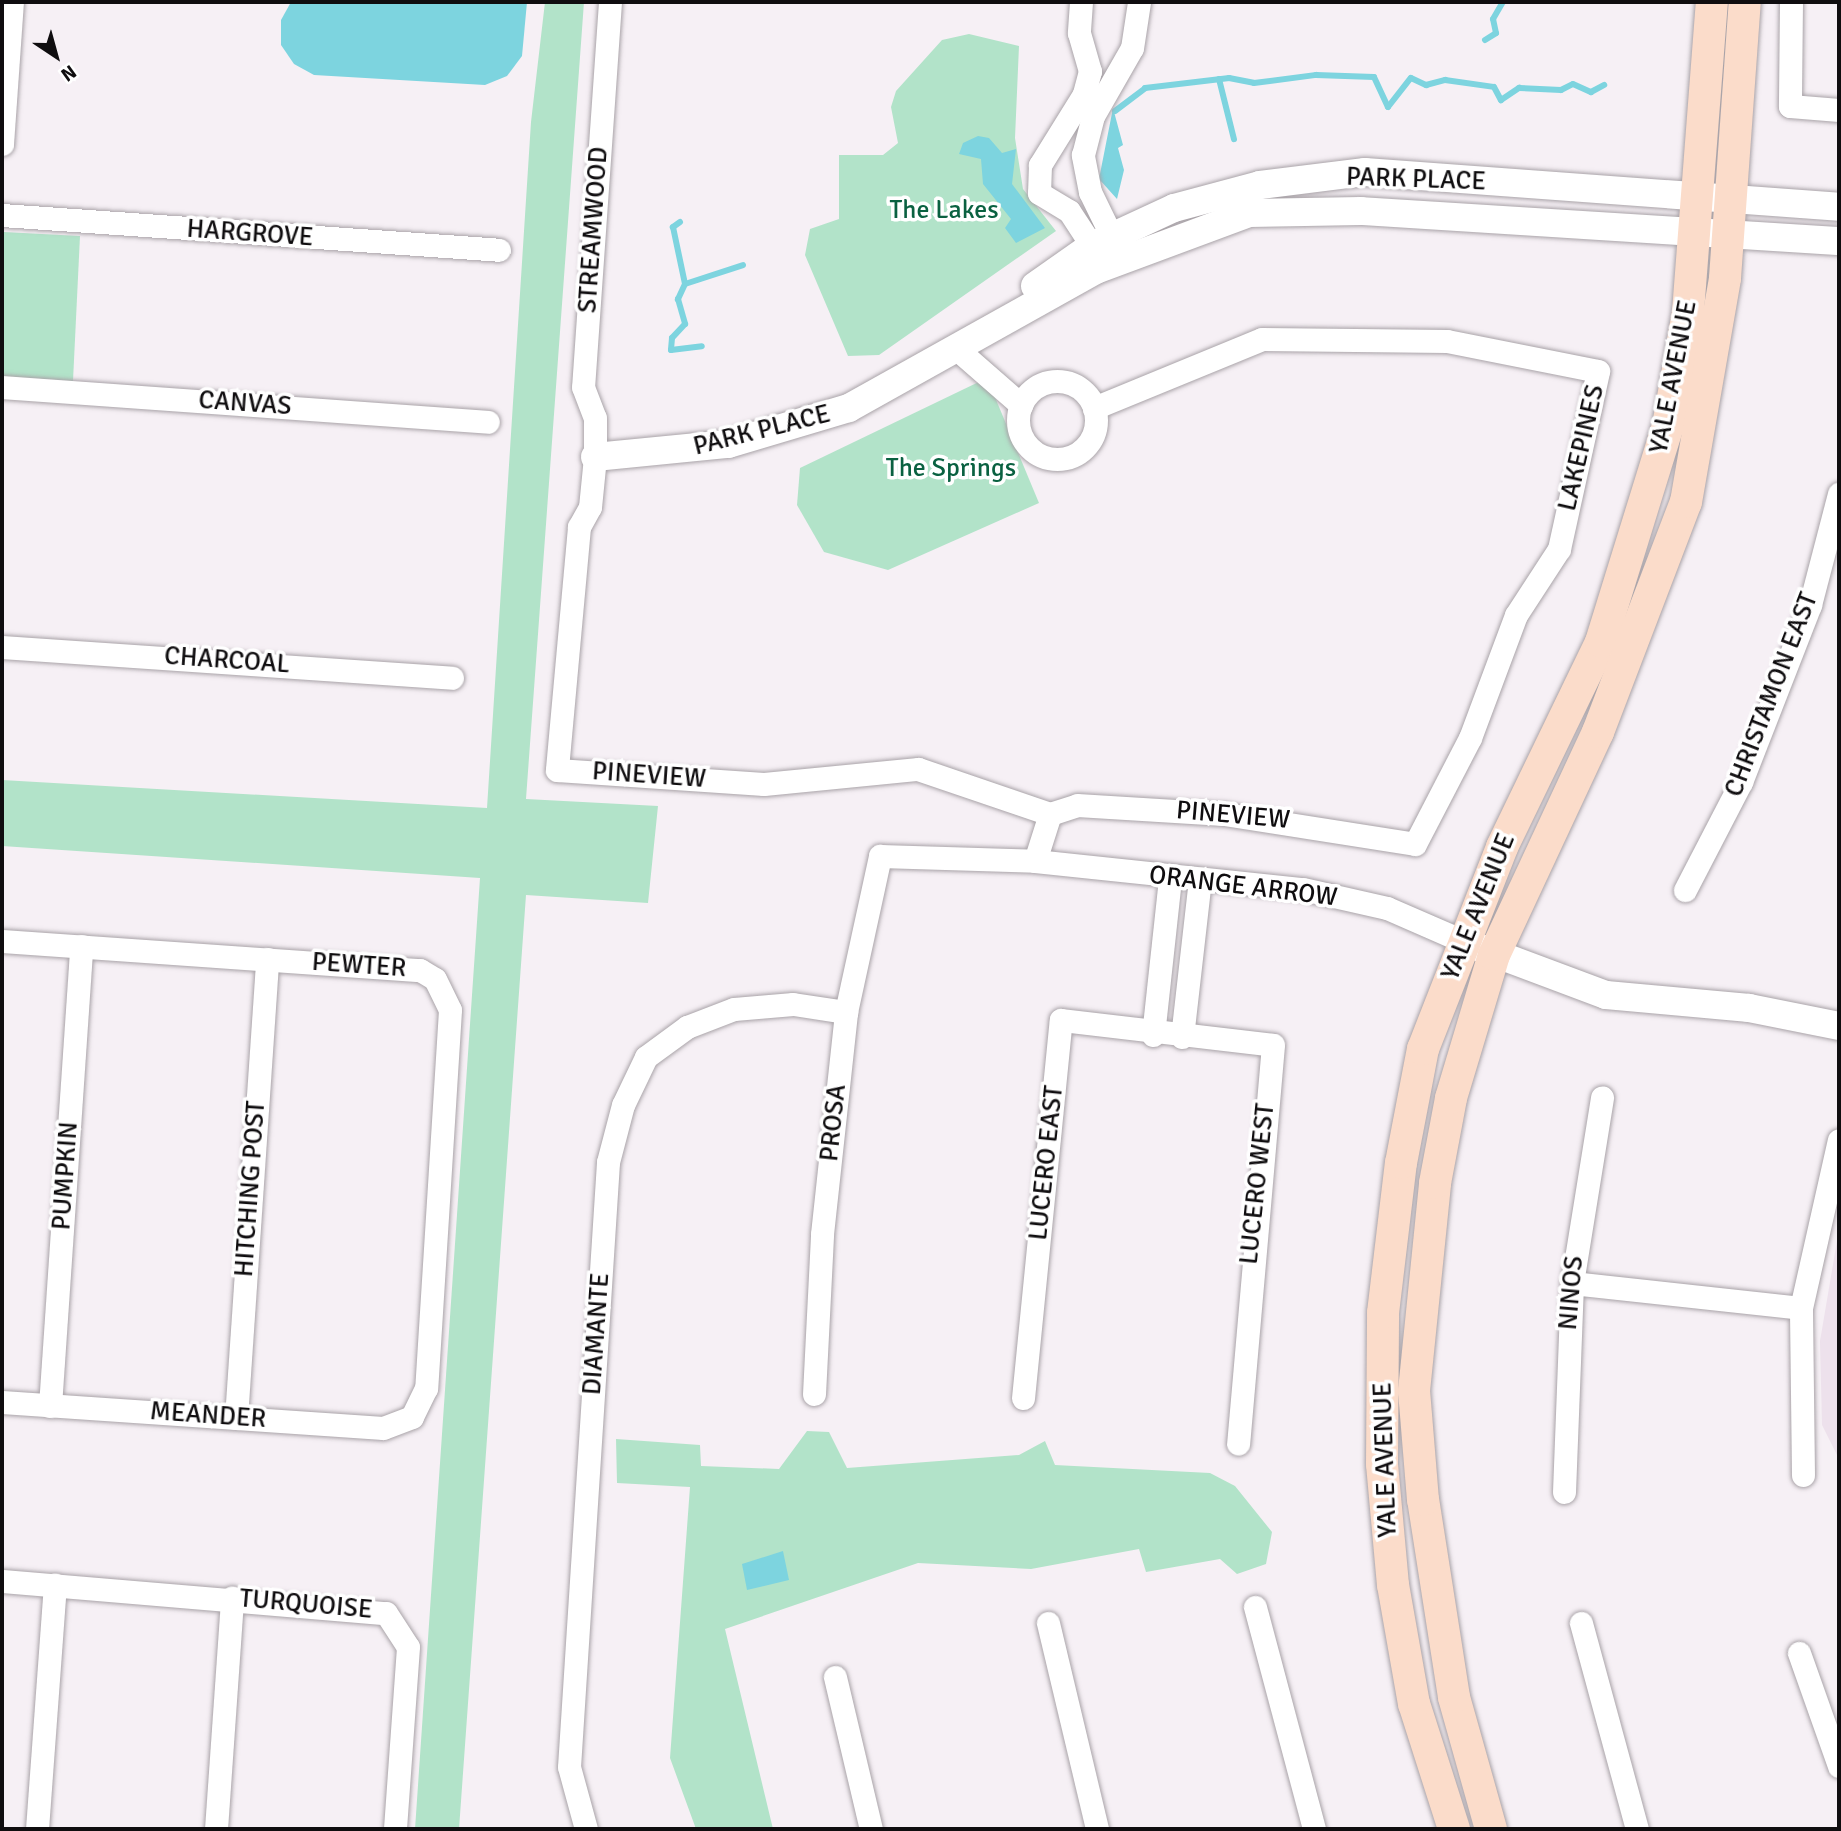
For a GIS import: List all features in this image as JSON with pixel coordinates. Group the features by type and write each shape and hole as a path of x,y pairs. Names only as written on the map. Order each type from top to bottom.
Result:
{"main road":[{"name":"YALE AVENUE","path":"1454,1829 1415,1704 1393,1585 1382,1464 1382,1327 1401,1163 1423,1049 1463,941 1601,642 1632,557 1679,377 1698,214 1712,2"},
{"name":"YALE AVENUE","path":"1491,1829 1454,1697 1435,1597 1414,1391 1448,1110 1494,955 1603,720 1682,514 1712,380 1731,216 1745,2"}],"street":[{"path":"2,144 12,2"},
{"name":"STREAMWOOD","path":"594,457 595,418 583,387 610,2"},
{"path":"1080,2 1079,33 1090,71 1084,94 1040,165 1039,192 1069,211 1101,241"},
{"path":"1101,241 1083,155 1093,116 1132,48 1139,2"},
{"path":"1791,2 1790,106 1839,110"},
{"name":"PARK PLACE","path":"992,328 1040,281 1101,241 1174,208 1261,185 1365,172 1698,214"},
{"name":"PARK PLACE","path":"594,457 656,455 796,428 895,386 992,328 1139,249 1249,213 1360,211 1731,216 1839,207"},
{"name":"HARGROVE","path":"2,215 499,250"},
{"name":"PARK PLACE","path":"1731,216 1839,241"},
{"name":"LAKEPINES","path":"1094,408 1262,339 1447,341 1598,371 1559,549 1516,615 1469,738 1415,844"},
{"path":"958,350 1021,405"},
{"path":"1054,382 1079,388 1094,408 1090,442 1060,459 1029,447 1019,425 1021,405 1054,382"},
{"name":"CANVAS","path":"2,387 488,422"},
{"name":"PINEVIEW","path":"594,457 590,507 579,527 557,770 764,784 918,769 1050,814 1077,805 1224,814 1415,844"},
{"name":"CHRISTAMON EAST","path":"1685,890 1741,782 1810,606 1839,494"},
{"name":"CHARCOAL","path":"2,647 452,678"},
{"path":"1035,861 1050,814"},
{"name":"ORANGE ARROW","path":"880,856 1035,861 1170,878 1303,889 1363,902 1494,955 1606,995 1749,1008 1839,1026"},
{"name":"PROSA","path":"814,1394 822,1234 846,1012 880,856"},
{"path":"1153,1035 1170,878"},
{"path":"1182,1037 1200,880"},
{"name":"PEWTER","path":"2,941 420,970 446,995 426,1388 412,1418"},
{"name":"PUMPKIN","path":"51,1406 82,946"},
{"name":"HITCHING POST","path":"236,1418 267,959"},
{"name":"DIAMANTE","path":"586,1829 569,1767 608,1162 622,1105 646,1056 687,1027 734,1009 781,1005 846,1012"},
{"name":"LUCERO EAST","path":"1023,1398 1061,1020 1153,1035"},
{"name":"LUCERO WEST","path":"1153,1035 1273,1045 1238,1443"},
{"name":"NINOS","path":"1564,1492 1572,1283 1602,1097"},
{"path":"1803,1475 1801,1308 1839,1140"},
{"path":"1572,1283 1801,1308"},
{"name":"MEANDER","path":"2,1402 383,1428 412,1418"},
{"name":"TURQUOISE","path":"2,1581 373,1608 396,1622 408,1647 395,1829"},
{"path":"37,1829 55,1585"},
{"path":"216,1829 232,1598"},
{"path":"1255,1607 1314,1829"},
{"path":"1048,1623 1097,1829"},
{"path":"1581,1623 1637,1829"},
{"path":"1799,1653 1839,1766"},
{"path":"835,1677 871,1829"}],"shaded area":[{"path":"1839,1229 1839,1459 1822,1425 1820,1341"}],"green space":[{"path":"545,2 584,2 526,799 658,806 648,903 526,895 459,1829 415,1829 480,878 2,846 2,780 487,808 531,122"},
{"name":"The Lakes","path":"969,34 1019,46 1015,138 1023,189 1056,231 879,355 848,356 805,255 810,229 839,219 839,155 883,155 898,143 891,107 896,91 942,40"},
{"path":"4,232 80,236 73,381 2,377"},
{"name":"The Springs","path":"987,378 1039,503 888,570 824,552 797,505 800,468"},
{"path":"807,1431 829,1432 847,1468 1019,1455 1045,1441 1055,1465 1210,1473 1235,1486 1272,1532 1266,1564 1237,1574 1220,1559 1146,1572 1139,1549 1031,1569 918,1563 725,1629 773,1829 696,1829 670,1758 690,1487 617,1483 616,1439 700,1445 701,1466 779,1469"}],"water":[{"path":"291,2 527,2 522,56 507,76 485,85 314,75 294,64 281,45 281,20"},
{"path":"1113,108 1123,145 1118,148 1124,170 1117,199 1099,179"},
{"path":"978,136 989,138 1002,153 1016,149 1012,184 1045,228 1016,243 1005,228 1011,219 983,184 981,159 959,154 963,143"},
{"path":"783,1551 789,1580 747,1590 742,1564"}],"waterway":[{"path":"1485,40 1496,33 1493,19 1503,2"},
{"path":"1115,111 1145,88 1229,78 1254,83 1316,75 1374,77 1388,107 1411,78 1426,85 1445,80 1494,87 1501,100 1519,88 1561,90 1573,84 1591,92 1604,85"},
{"path":"1219,79 1234,139"},
{"path":"680,222 673,227 685,284 743,265"},
{"path":"685,284 678,299 685,324 672,338 671,350 702,346"}]}
